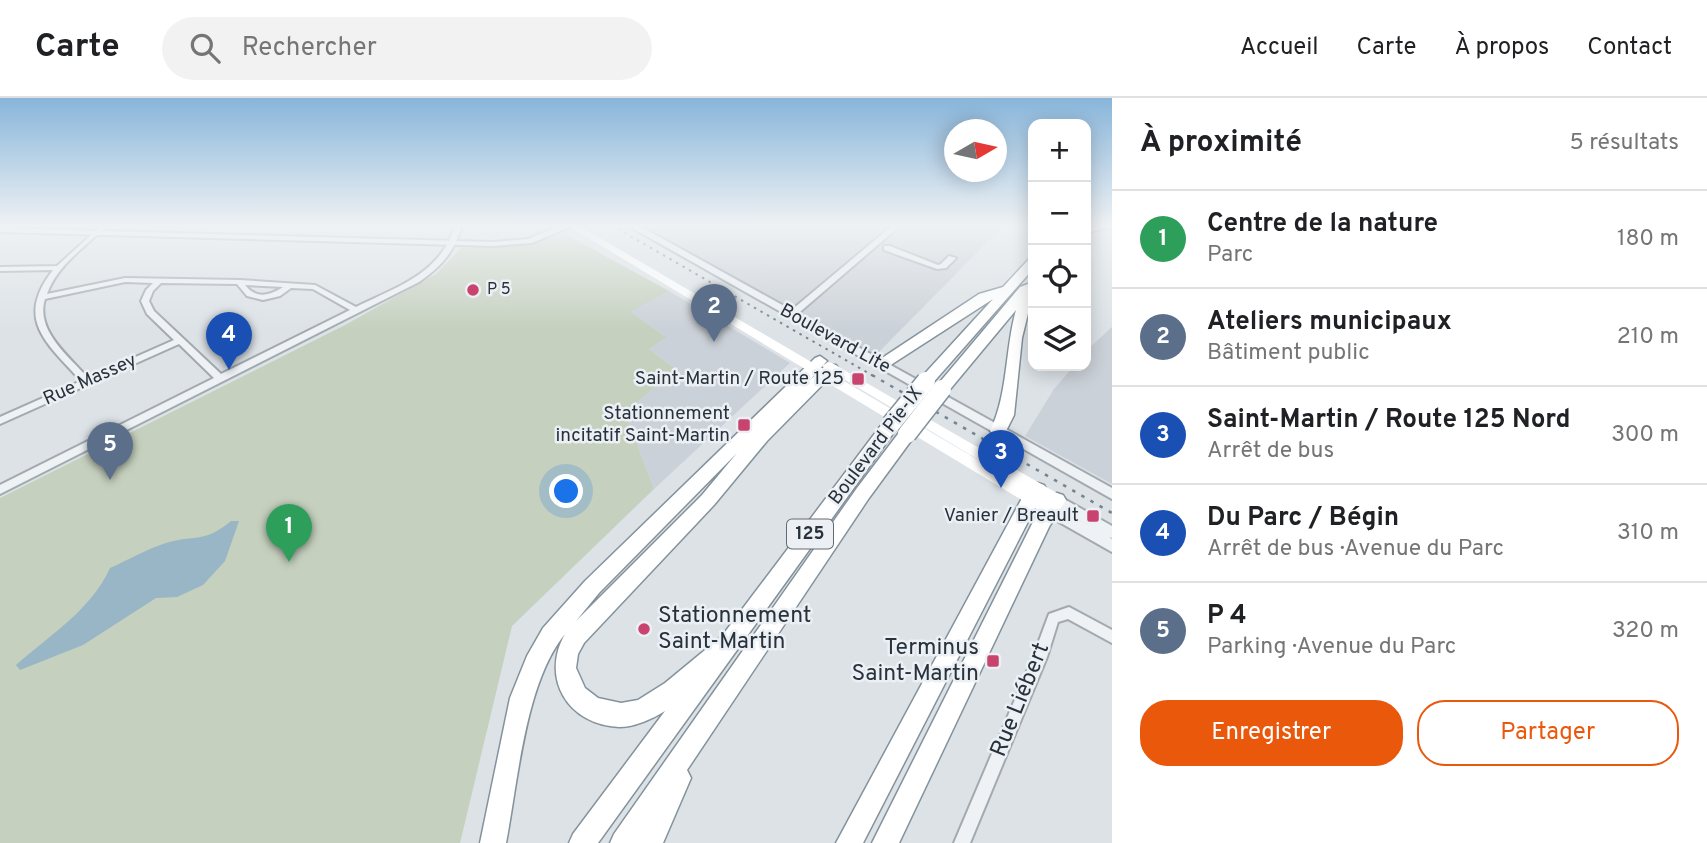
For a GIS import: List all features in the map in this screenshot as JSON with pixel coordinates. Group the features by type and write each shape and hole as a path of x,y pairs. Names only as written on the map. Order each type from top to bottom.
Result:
{"highway":[{"name":"Boulevard Pie-IX","path":"623,843 863,493 926,381 1028,267"},
{"name":"Boulevard Pie-IX","path":"582,843 681,714 728,644 899,429 942,389 1028,287"},
{"path":"881,365 984,296 1007,290"},
{"path":"998,431 1006,415 1015,338 1028,292"},
{"path":"728,644 656,702 629,715 607,715 586,706 572,691 565,670 568,649 576,636 822,368"},
{"path":"493,843 522,698 535,664 551,635 583,596 822,368"},
{"path":"849,843 1034,494"},
{"path":"885,843 1053,505"},
{"path":"649,843 694,739"}],"main road":[{"path":"632,260 822,368"},
{"path":"643,260 1053,505"}],"street":[{"path":"67,260 58,268 40,298 40,322 46,335 86,381"},
{"path":"0,490 356,310 436,267 441,260"},
{"name":"Boulevard Lite","path":"693,260 1112,494"},
{"path":"791,315 857,260"},
{"path":"918,260 937,267 950,260"},
{"path":"0,269 58,268"},
{"path":"40,298 103,283 160,280 240,282 325,290 356,310"},
{"path":"160,280 150,290 145,301 150,312 220,379"},
{"path":"240,282 245,293 255,299 268,297 290,285"},
{"name":"Rue Massey","path":"0,421 181,340"},
{"path":"1053,505 1112,533"},
{"path":"1053,505 1112,546"},
{"name":"Rue Liébert","path":"962,843 1040,657 1053,618 1069,613 1112,637"}],"shaded area":[{"path":"695,260 970,260 874,357"},
{"path":"669,291 790,363 654,489 625,413 675,369 649,349 665,336 629,312"},
{"path":"1112,327 1112,484 1025,436 1054,389 1070,371 1091,371 1091,346"}],"green space":[{"path":"450,260 612,260 669,291 630,312 666,337 649,349 675,369 625,413 654,489 512,626 460,843 0,843 0,498 345,325 436,274"}],"water":[{"path":"231,521 239,521 225,561 203,585 177,597 156,598 83,645 20,670 16,665 81,609 102,583 110,568 166,543 206,536"}],"railway":[{"path":"671,260 875,377"},
{"path":"872,375 1112,513"}],"place":[{"name":"P 5","path":"473,290"},
{"name":"Ateliers municipaux","path":"714,342"},
{"name":"Du Parc / Bégin","path":"229,370"},
{"name":"Saint-Martin / Route 125","path":"858,379"},
{"name":"Stationnement incitatif Saint-Martin","path":"744,425"},
{"name":"P 4","path":"110,480"},
{"name":"Saint-Martin / Route 125 Nord","path":"1001,488"},
{"name":"Vanier / Breault","path":"1093,516"},
{"name":"Centre de la nature","path":"289,562"},
{"name":"Stationnement Saint-Martin","path":"644,629"},
{"name":"Terminus Saint-Martin","path":"993,661"}]}
